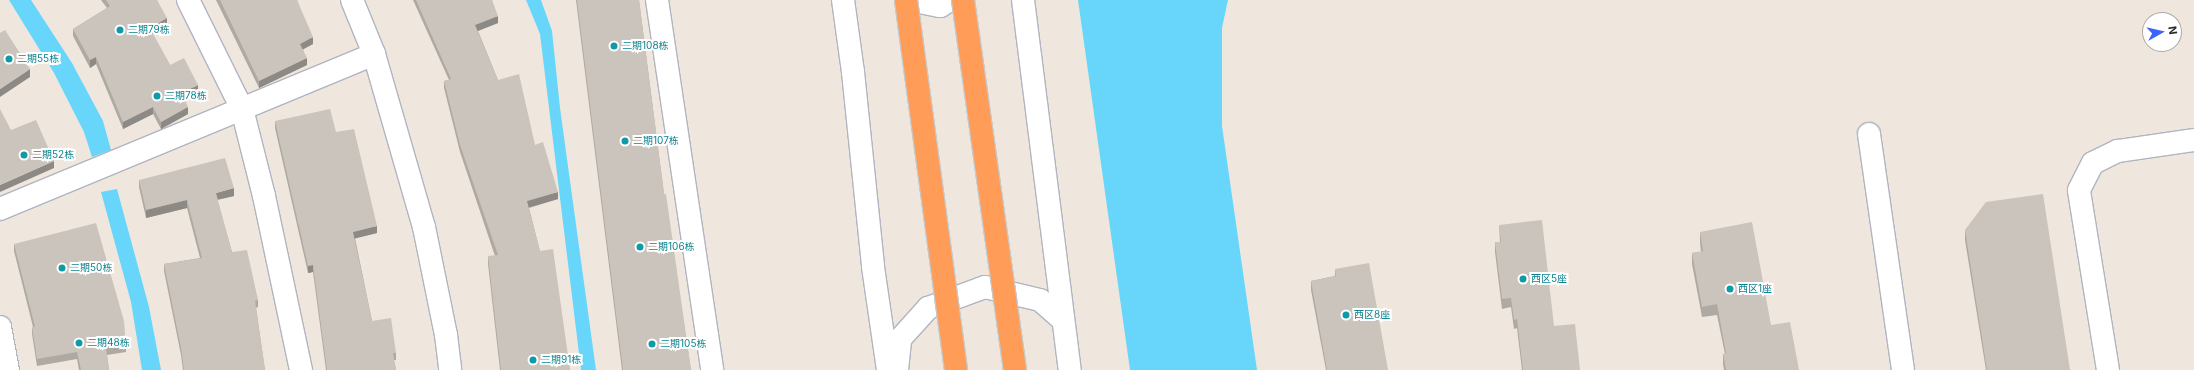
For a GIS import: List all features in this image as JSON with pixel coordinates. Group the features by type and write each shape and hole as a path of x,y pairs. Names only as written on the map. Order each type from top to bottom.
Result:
{"highway":[{"path":"908,0 956,370"},
{"path":"963,0 1015,370"}],"street":[{"path":"188,0 242,109 264,196 301,370"},
{"path":"352,0 374,54 424,227 446,334 450,370"},
{"path":"657,0 712,370"},
{"path":"843,0 853,72 872,267 888,370"},
{"path":"908,0 940,6 950,0"},
{"path":"1023,0 1061,318 1070,370"},
{"path":"0,208 374,54"},
{"path":"1869,134 1902,370"},
{"path":"2108,370 2079,190 2093,163 2118,151 2194,140"},
{"path":"897,370 900,339 928,308 985,287 1040,300 1061,318"},
{"path":"0,327 8,370"}],"water":[{"path":"9,0 31,0 72,63 103,121 111,150 92,157 84,132 54,73"},
{"path":"526,0 541,0 552,31 560,108 596,370 581,370 540,34"},
{"path":"1078,0 1228,0 1222,28 1222,126 1257,370 1130,370"},
{"path":"117,189 149,307 161,370 142,370 131,302 101,192"}],"building":[{"path":"106,0 157,0 167,18 150,28 170,65 184,58 198,85 182,93 188,107 161,122 153,107 123,122 96,57 90,60 73,29 110,6"},
{"path":"220,0 297,0 313,37 300,44 307,58 259,81"},
{"path":"416,0 492,0 498,16 475,25 498,80 519,74 535,145 543,142 558,192 527,201 540,251 553,249 570,370 501,370 488,256 498,255 460,145 444,81 451,79"},
{"path":"577,0 639,0 664,194 666,194 691,370 623,370"},
{"name":"二期55栋","path":"5,30 30,69 0,89 0,33"},
{"name":"二期52栋","path":"0,109 11,130 36,120 54,161 0,185"},
{"path":"330,109 336,132 354,129 377,226 353,232 372,321 391,318 396,353 393,353 396,370 327,370 313,265 308,266 275,121"},
{"path":"225,158 234,188 216,193 232,252 247,250 258,300 255,301 265,370 184,370 164,264 202,258 187,200 146,210 139,180"},
{"path":"2043,194 2070,370 1987,370 1965,230 1986,202"},
{"name":"西区5座","path":"1542,220 1554,326 1575,324 1580,370 1523,370 1517,319 1514,320 1511,298 1502,299 1495,242 1501,242 1499,225"},
{"name":"西区1座","path":"1752,222 1771,325 1790,322 1799,370 1726,370 1723,354 1726,353 1717,304 1702,307 1692,253 1703,251 1700,232"},
{"path":"96,223 124,321 126,345 106,348 109,370 81,370 77,352 37,359 32,327 35,327 14,244"},
{"name":"西区8座","path":"1369,263 1388,370 1327,370 1311,281 1336,276 1335,269"}],"place":[{"name":"二期79栋","path":"120,30"},
{"name":"二期108栋","path":"614,46"},
{"name":"二期55栋","path":"9,59"},
{"name":"二期78栋","path":"157,96"},
{"name":"二期107栋","path":"625,141"},
{"name":"二期52栋","path":"24,155"},
{"name":"二期106栋","path":"640,247"},
{"name":"二期50栋","path":"62,268"},
{"name":"西区5座","path":"1523,279"},
{"name":"西区1座","path":"1730,289"},
{"name":"西区8座","path":"1346,315"},
{"name":"二期48栋","path":"79,343"},
{"name":"二期105栋","path":"652,344"},
{"name":"二期91栋","path":"533,360"}]}
